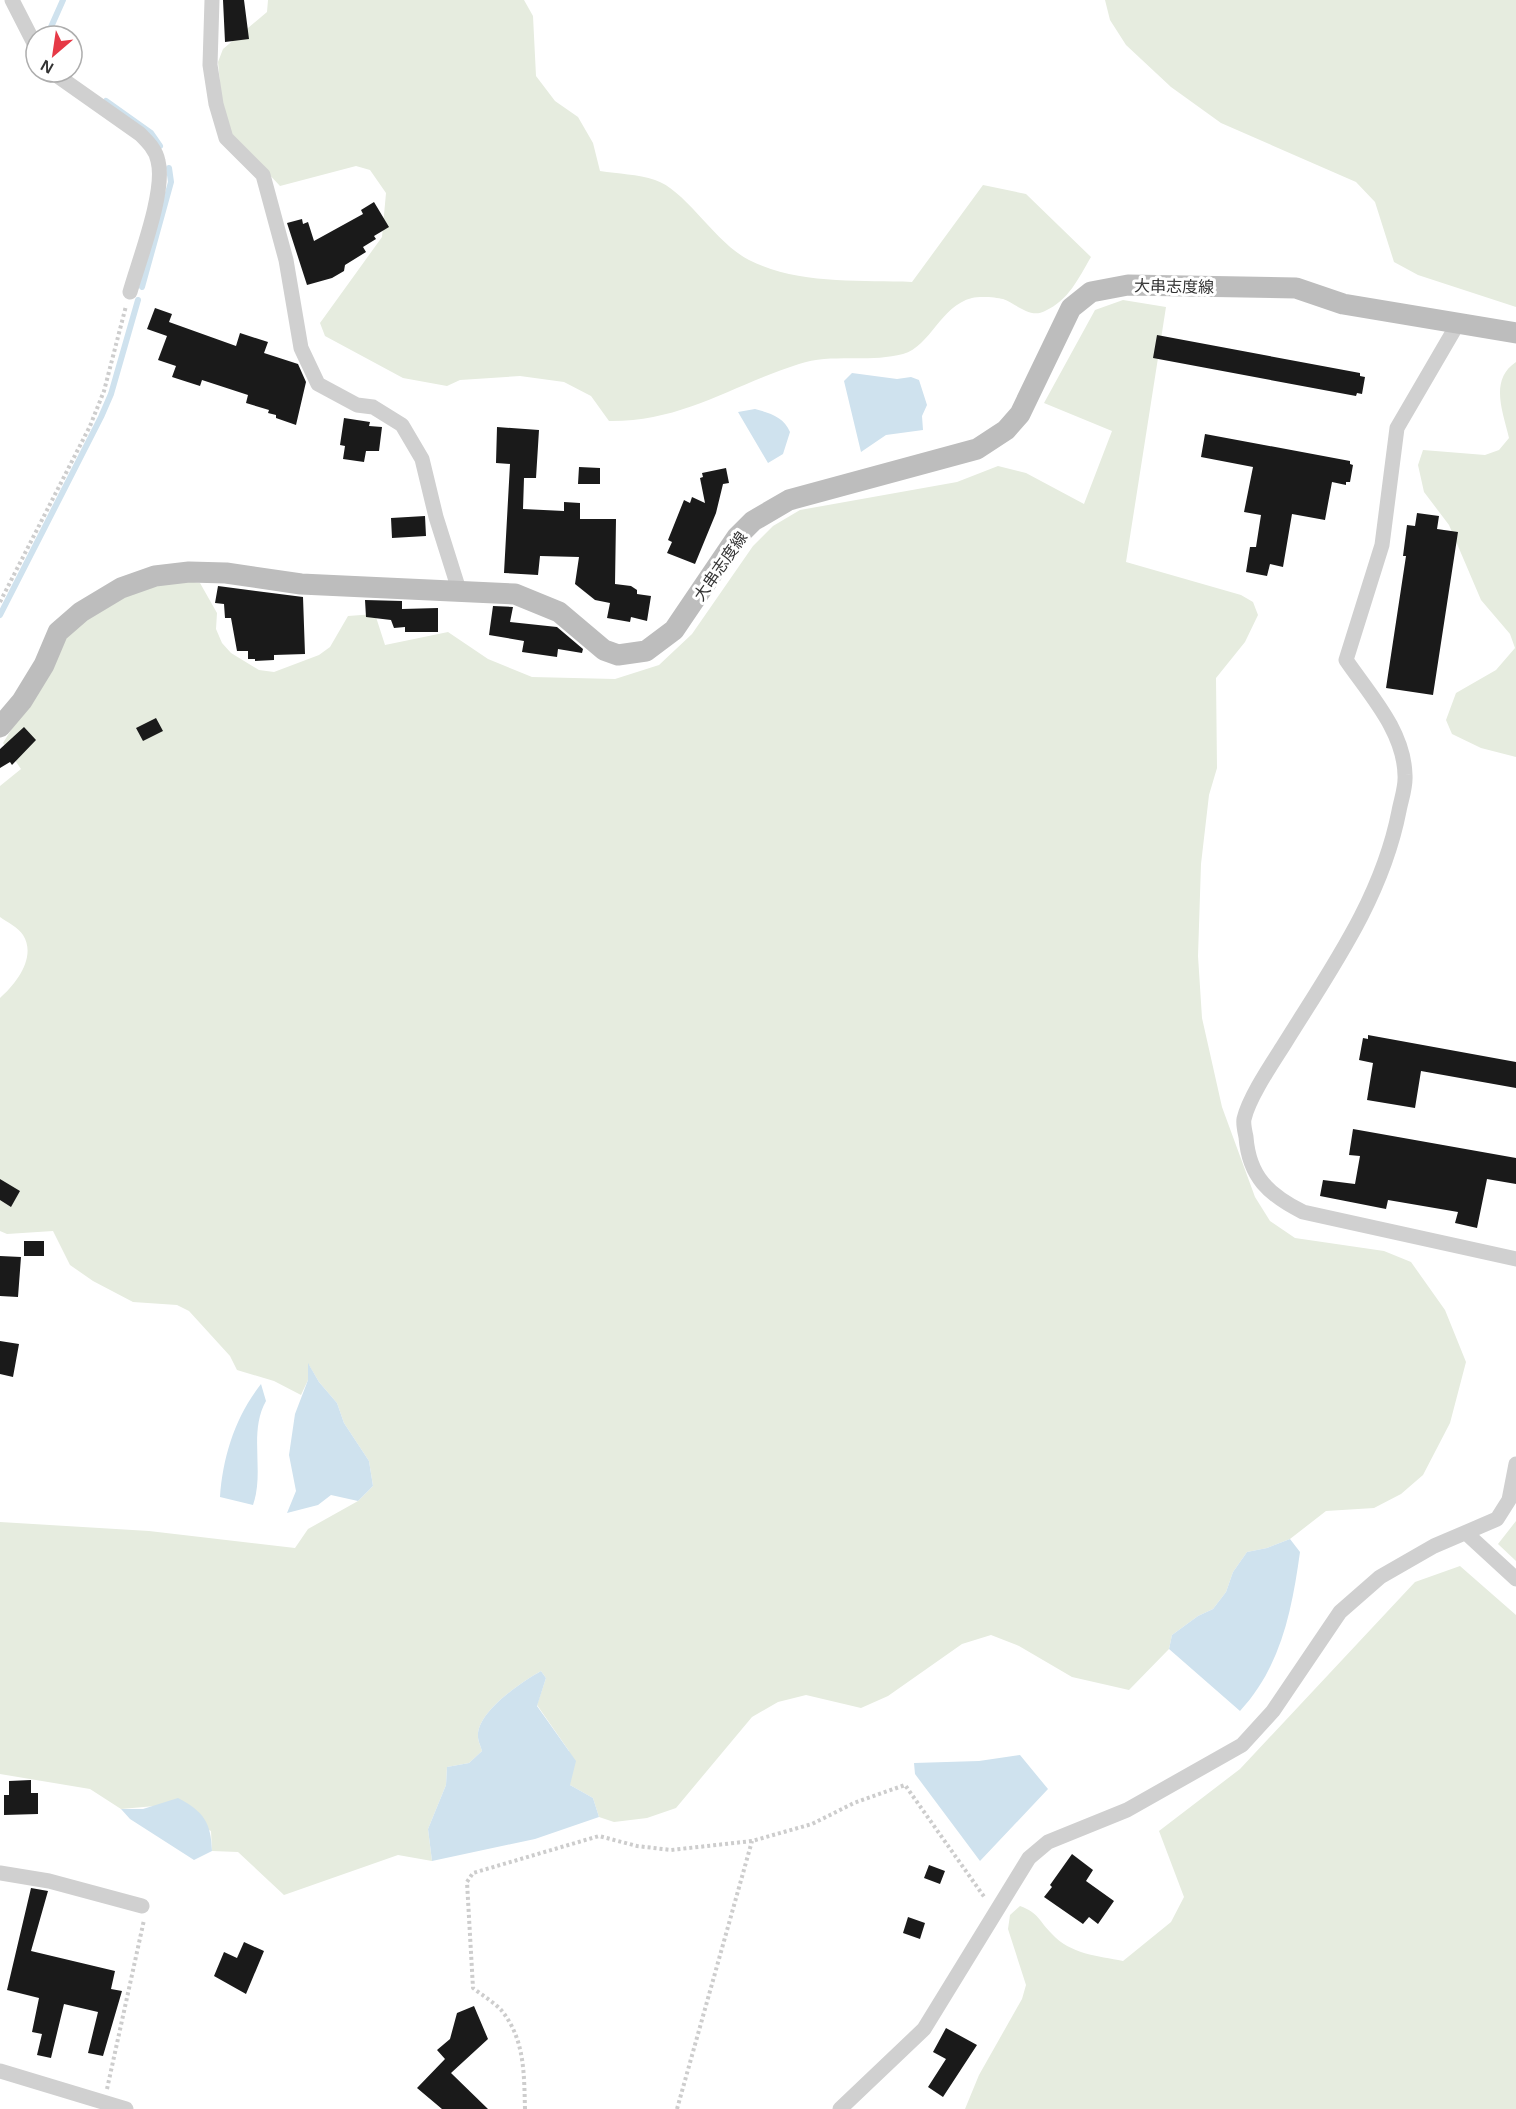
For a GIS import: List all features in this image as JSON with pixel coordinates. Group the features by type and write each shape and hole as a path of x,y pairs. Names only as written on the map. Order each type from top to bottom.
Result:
{"main road":[{"name":"大串志度線","path":"0,727 22,701 44,665 58,633 81,612 121,588 155,576 189,572 226,573 302,584 515,594 560,612 604,650 618,655 646,651 674,630 690,610 736,537 753,520 789,501 977,449 1006,430 1020,414 1071,308 1091,292 1128,285 1296,288 1343,304 1457,325 1516,333"}],"street":[{"path":"12,0 24,24"},
{"path":"212,0 210,65 216,104 226,138 263,175 286,260 301,348 318,384 357,405 373,407 402,425 422,459 436,517 459,590"},
{"path":"69,84 140,134 151,145 158,159 159,192 130,292"},
{"path":"1457,325 1397,428 1382,545 1346,660 1387,719 1401,745 1406,777 1396,824 1380,877 1359,923 1263,1078 1244,1119 1247,1153 1258,1178 1276,1198 1303,1212 1516,1259"},
{"path":"840,2109 924,2029 1029,1858 1048,1842 1127,1810 1242,1745 1273,1711 1340,1611 1380,1577 1434,1546 1497,1519 1509,1500 1516,1464"},
{"path":"1466,1533 1516,1579"},
{"path":"0,1873 49,1881 142,1906"},
{"path":"0,2071 126,2109"}],"path":[{"path":"0,602 90,426 104,391 130,292"},
{"path":"525,2109 523,2059 517,2038 502,2010 473,1989 467,1882 473,1873 599,1836 637,1846 671,1850 752,1841 812,1824 854,1803 904,1785 995,1911"},
{"path":"677,2109 752,1841"},
{"path":"104,2101 136,1967 145,1916 142,1906"}],"shaded area":[{"path":"268,0 524,0 533,16 536,76 555,101 578,117 593,143 600,171 642,176 667,186 678,194 736,252 768,268 788,274 829,280 912,282 983,185 1026,194 1091,257 1067,295 1045,311 1029,312 1000,298 972,298 952,309 921,343 913,350 903,354 877,358 837,358 811,361 684,409 635,420 609,421 591,396 564,382 520,376 460,380 447,386 403,378 325,336 320,323 382,237 386,193 370,170 356,166 280,186 224,126 218,62 223,49 267,12"},
{"path":"1105,0 1516,0 1516,307 1418,275 1394,262 1375,202 1356,182 1221,123 1171,87 1126,45 1110,20"},
{"path":"1123,300 1166,307 1126,562 1241,595 1253,602 1258,615 1245,642 1216,678 1217,768 1209,795 1201,864 1198,956 1202,1018 1222,1107 1255,1197 1270,1221 1295,1238 1384,1251 1411,1262 1445,1310 1466,1362 1450,1423 1423,1475 1401,1494 1374,1508 1326,1511 1290,1539 1267,1548 1247,1552 1233,1572 1226,1592 1213,1609 1198,1616 1172,1635 1169,1649 1129,1690 1072,1677 1019,1646 991,1635 962,1644 888,1696 861,1708 806,1695 778,1702 752,1717 676,1808 647,1818 614,1822 599,1817 593,1798 570,1785 569,1751 537,1705 546,1678 541,1671 502,1699 484,1718 479,1727 478,1737 482,1751 469,1763 447,1767 446,1785 428,1829 432,1861 398,1855 284,1895 238,1852 212,1851 211,1831 155,1806 121,1809 90,1789 0,1774 0,1522 149,1531 295,1548 308,1529 358,1501 373,1486 369,1461 344,1423 337,1403 319,1382 309,1365 308,1380 301,1395 274,1381 237,1370 230,1356 189,1311 177,1305 133,1302 93,1281 70,1265 53,1231 7,1234 0,1231 0,998 23,970 28,952 27,943 21,932 0,917 0,786 21,769 3,743 50,667 62,640 91,607 175,579 200,583 217,613 216,629 222,643 231,653 259,670 274,672 319,655 330,647 348,616 375,614 385,645 448,632 488,659 532,677 615,679 659,665 692,634 753,546 773,526 800,510 957,482 998,466 1026,473 1084,504 1112,431 1044,403 1095,310"},
{"path":"1516,362 1516,757 1481,748 1452,734 1446,720 1456,693 1496,670 1515,648 1510,634 1481,600 1449,525 1424,492 1418,465 1423,450 1485,455 1499,450 1509,438 1501,407 1500,387 1508,369"},
{"path":"1516,1521 1516,1561 1498,1544"},
{"path":"1460,1566 1516,1615 1516,2109 965,2109 979,2075 1022,1999 1026,1985 1008,1929 1010,1915 1020,1906 1035,1915 1059,1941 1067,1946 1094,1956 1123,1961 1171,1922 1184,1897 1159,1831 1240,1769 1415,1582"}],"water":[{"path":"852,373 897,379 911,377 919,380 927,405 922,416 923,430 886,435 861,452 844,381"},
{"path":"755,409 780,419 790,432 783,454 768,463 738,412"},
{"path":"308,1363 319,1382 337,1403 344,1423 369,1461 373,1486 358,1501 331,1495 318,1505 287,1513 296,1491 289,1455 295,1414 308,1380"},
{"path":"261,1384 266,1401 258,1426 258,1479 253,1505 220,1497 227,1452 237,1423"},
{"path":"1290,1539 1300,1552 1293,1595 1282,1637 1266,1676 1240,1711 1169,1649 1172,1635 1198,1616 1213,1609 1226,1592 1233,1572 1247,1552 1267,1548"},
{"path":"541,1671 546,1678 537,1706 576,1761 570,1785 593,1798 599,1817 535,1839 432,1861 428,1829 446,1785 447,1767 469,1763 482,1751 478,1737 479,1727 484,1718 502,1699"},
{"path":"1020,1755 1048,1789 980,1861 915,1774 914,1763 979,1761"},
{"path":"178,1798 200,1813 210,1832 212,1851 194,1860 130,1819 121,1809 143,1809"}],"building":[{"path":"223,0 244,0 249,39 225,42"},
{"path":"374,202 389,227 374,236 376,239 363,247 366,252 345,265 344,271 332,278 307,285 287,223 302,219 303,224 308,222 314,241 363,214 361,210"},
{"path":"155,308 172,314 169,322 236,346 240,333 268,342 264,353 298,364 306,382 296,425 276,418 276,415 268,413 269,410 246,403 248,395 202,380 200,386 172,377 176,366 158,360 167,336 147,329"},
{"path":"1157,335 1360,373 1360,376 1365,377 1362,394 1357,393 1356,396 1153,358"},
{"path":"344,418 370,422 369,426 382,427 379,451 366,451 364,462 343,459 345,446 340,445"},
{"path":"497,427 539,430 536,478 524,478 523,509 564,511 564,502 580,503 580,519 616,519 615,584 631,586 637,590 637,594 651,596 647,621 631,617 630,622 607,618 610,603 595,600 575,584 579,557 540,556 538,575 504,573 510,464 496,463"},
{"path":"1205,434 1350,461 1353,465 1350,482 1346,482 1346,485 1332,482 1325,520 1292,514 1283,567 1270,564 1267,576 1246,572 1250,547 1256,547 1261,515 1244,512 1253,467 1201,457"},
{"path":"579,467 600,468 600,484 578,484"},
{"path":"726,468 729,483 723,484 716,513 695,564 667,553 672,542 668,540 684,500 690,503 692,497 705,503 700,478 703,477 702,473"},
{"path":"1417,513 1439,516 1437,529 1458,532 1433,695 1386,688 1406,556 1403,556 1407,525 1415,526"},
{"path":"425,516 426,536 392,538 391,518"},
{"path":"218,586 303,597 305,654 274,655 274,660 255,661 255,659 248,659 248,651 237,651 231,618 225,618 224,604 215,603"},
{"path":"365,600 402,601 402,609 438,608 438,632 405,632 405,627 394,628 391,620 366,617"},
{"path":"493,606 513,607 510,622 557,627 583,649 582,653 558,649 557,657 522,652 524,641 489,635"},
{"path":"156,718 163,731 143,741 136,728"},
{"path":"24,727 36,740 12,765 10,762 0,768 0,749"},
{"path":"1368,1035 1516,1062 1516,1088 1421,1071 1415,1108 1367,1100 1373,1063 1359,1060 1363,1038 1368,1039"},
{"path":"1353,1129 1516,1158 1516,1184 1487,1179 1477,1228 1455,1223 1458,1212 1388,1200 1386,1209 1320,1196 1323,1180 1355,1184 1360,1156 1349,1155"},
{"path":"0,1179 20,1191 11,1207 0,1200"},
{"path":"24,1241 44,1241 44,1256 24,1256"},
{"path":"0,1256 21,1257 18,1297 0,1296"},
{"path":"0,1341 19,1344 13,1377 0,1374"},
{"path":"31,1780 31,1793 38,1793 38,1814 4,1815 4,1795 9,1795 9,1781"},
{"path":"1072,1854 1093,1870 1086,1881 1114,1901 1098,1924 1089,1917 1083,1924 1044,1897"},
{"path":"929,1865 945,1871 940,1884 924,1878"},
{"path":"31,1888 48,1891 31,1951 115,1971 111,1989 122,1991 103,2056 88,2053 98,2012 64,2004 51,2058 37,2055 42,2034 32,2032 39,1998 7,1990"},
{"path":"908,1917 925,1923 920,1939 903,1933"},
{"path":"244,1942 264,1951 246,1994 214,1976 224,1952 237,1958"},
{"path":"474,2006 488,2039 451,2073 488,2109 442,2109 417,2088 445,2059 437,2050 450,2039 457,2013"},
{"path":"946,2028 977,2045 943,2097 928,2087 946,2059 933,2052"}],"waterway":[{"path":"52,24 63,0"},
{"path":"106,101 151,133 160,146"},
{"path":"142,287 171,182 169,168"},
{"path":"0,615 101,417 111,394 138,300"}]}
